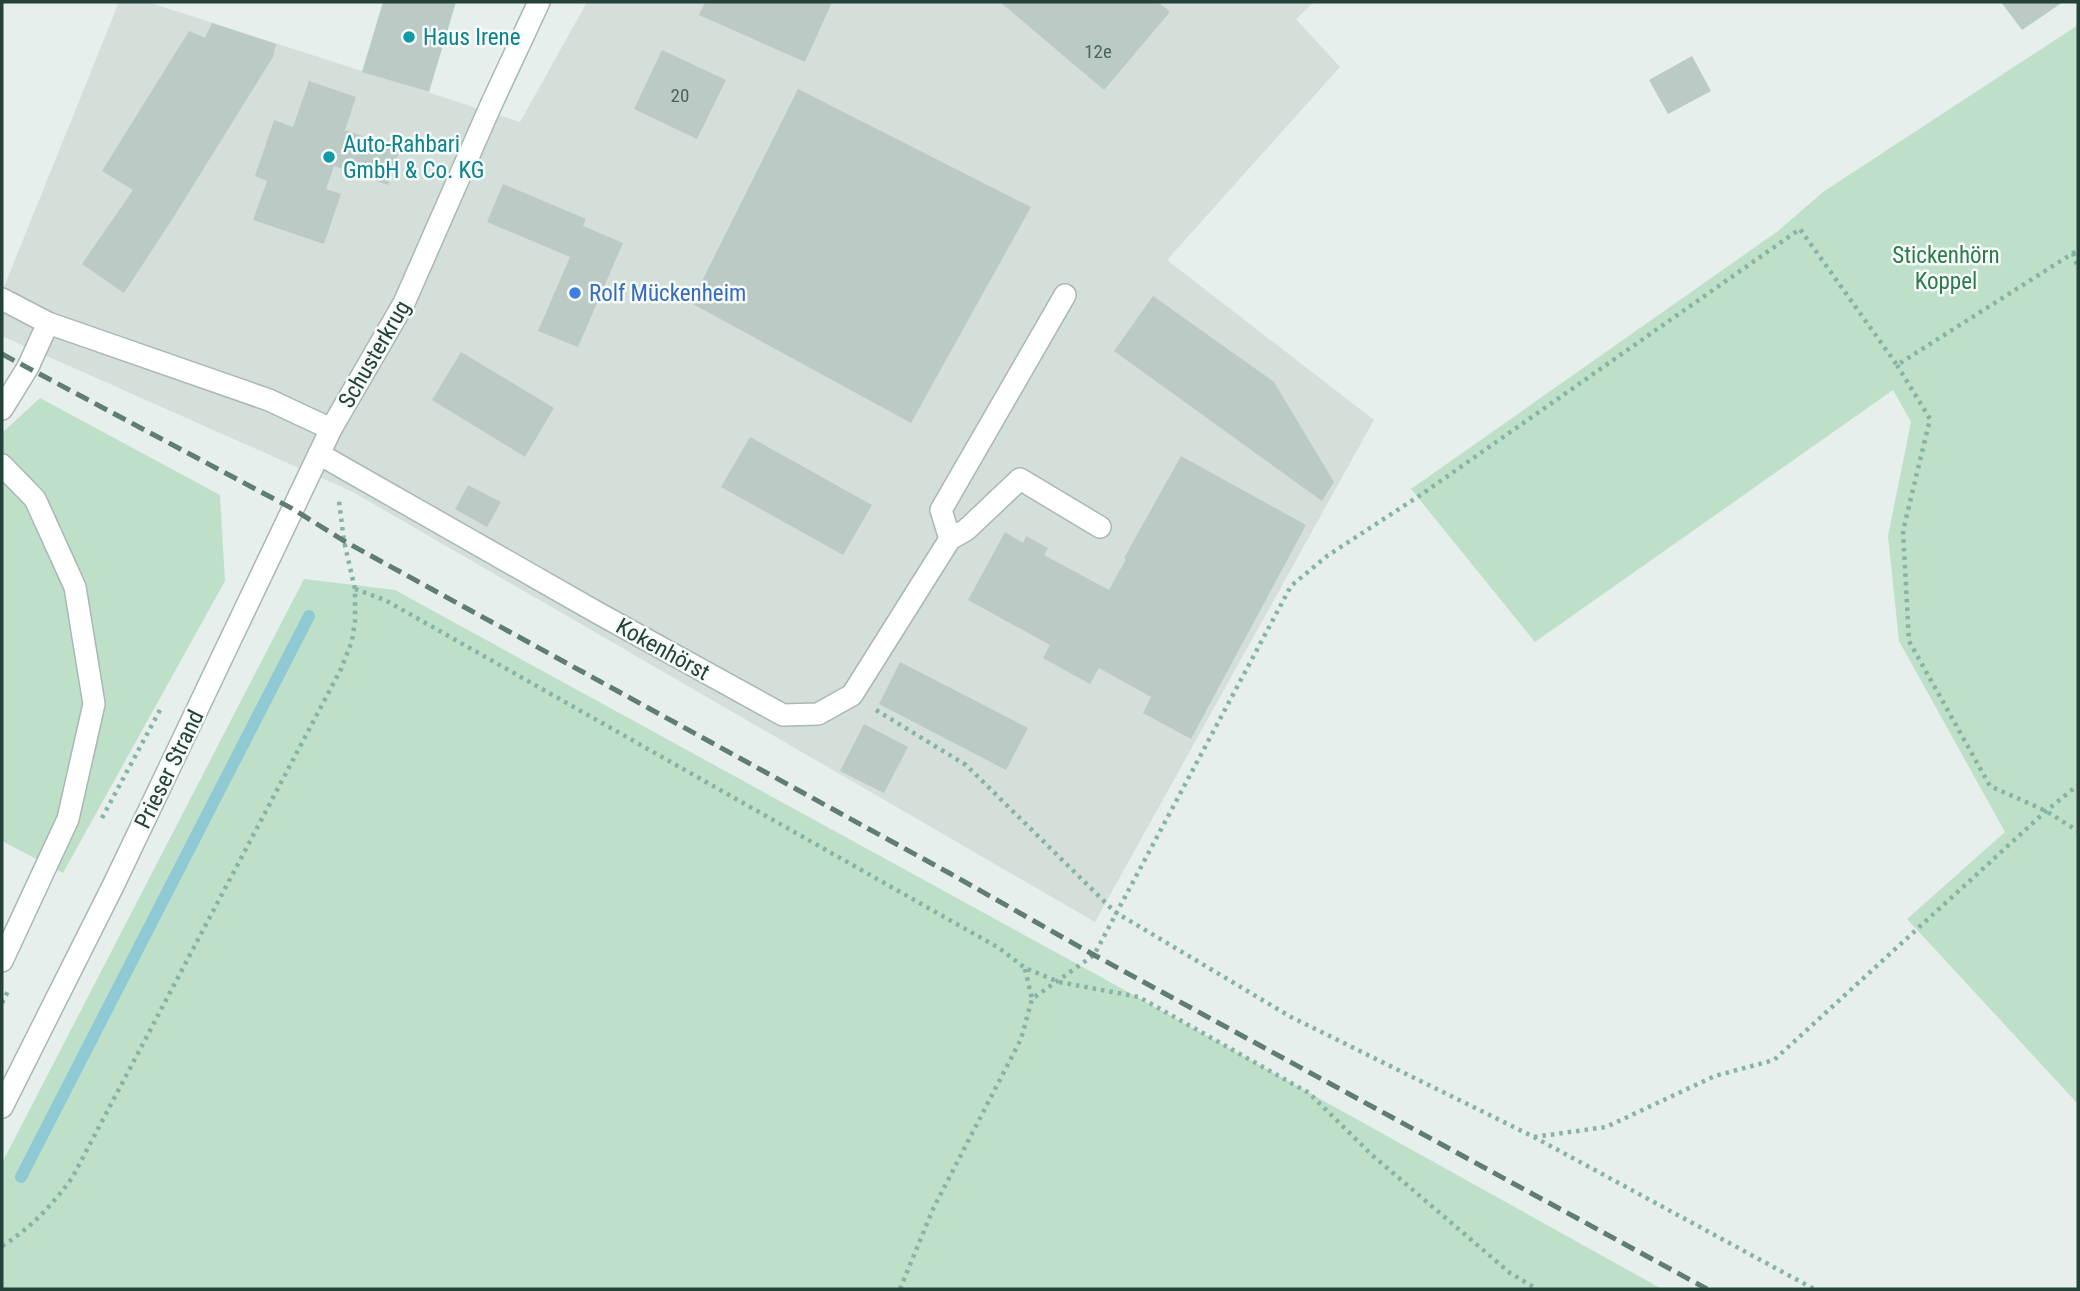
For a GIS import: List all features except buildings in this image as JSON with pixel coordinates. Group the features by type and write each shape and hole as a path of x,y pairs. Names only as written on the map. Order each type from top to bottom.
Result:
{"street":[{"name":"Schusterkrug","path":"2,299 48,323 269,400 331,429 404,303 539,2"},
{"path":"1065,295 941,510 950,539 966,530 1020,479 1100,527"},
{"path":"2,409 28,367 48,323"},
{"name":"Prieser Strand","path":"2,1107 113,886 331,429"},
{"name":"Kokenhörst","path":"319,454 783,715 818,714 852,695 950,539"},
{"path":"2,465 35,499 75,587 94,704 68,819 2,961"}],"path":[{"path":"1032,999 1094,955 1291,586 1327,556 1422,494 1800,229 1897,365 1930,419 1903,531 1909,641 1990,786 2046,811 2078,831"},
{"path":"1897,365 2076,252 2078,268"},
{"path":"2,1246 22,1233 50,1207 72,1178 341,669 352,641 355,589 344,541 339,499"},
{"path":"355,589 385,600 999,947 1024,968 1059,982 1139,997 1309,1093 1382,1164 1510,1273 1537,1289"},
{"path":"852,695 965,765 1115,912 1291,1017 1534,1137 1814,1289"},
{"path":"99,824 163,704"},
{"path":"1534,1137 1606,1127 1715,1076 1774,1060 2046,811 2078,785"},
{"path":"900,1289 933,1209 1021,1039 1032,999 1024,968"},
{"path":"2,1003 15,979"}],"shaded area":[{"path":"119,2 148,2 520,122 587,2 1314,2 1296,19 1340,67 1167,260 1374,420 1095,922 353,492 2,336 2,292"}],"green space":[{"name":"Stickenhörn Koppel","path":"2078,25 2078,1104 1907,919 2005,832 1899,641 1888,536 1911,422 1893,390 1535,642 1411,489 1778,231 1823,192"},
{"path":"40,398 220,495 225,581 63,873 2,841 2,433"},
{"path":"304,579 395,590 1101,977 1662,1289 2,1289 2,1163"}],"waterway":[{"path":"21,1177 309,616"}],"railway":[{"path":"2,354 293,509 344,541 1094,955 1707,1289"}],"place":[{"name":"Haus Irene","path":"409,37"},
{"name":"Auto-Rahbari GmbH & Co. KG","path":"329,157"},
{"name":"Rolf Mückenheim","path":"575,293"}]}
